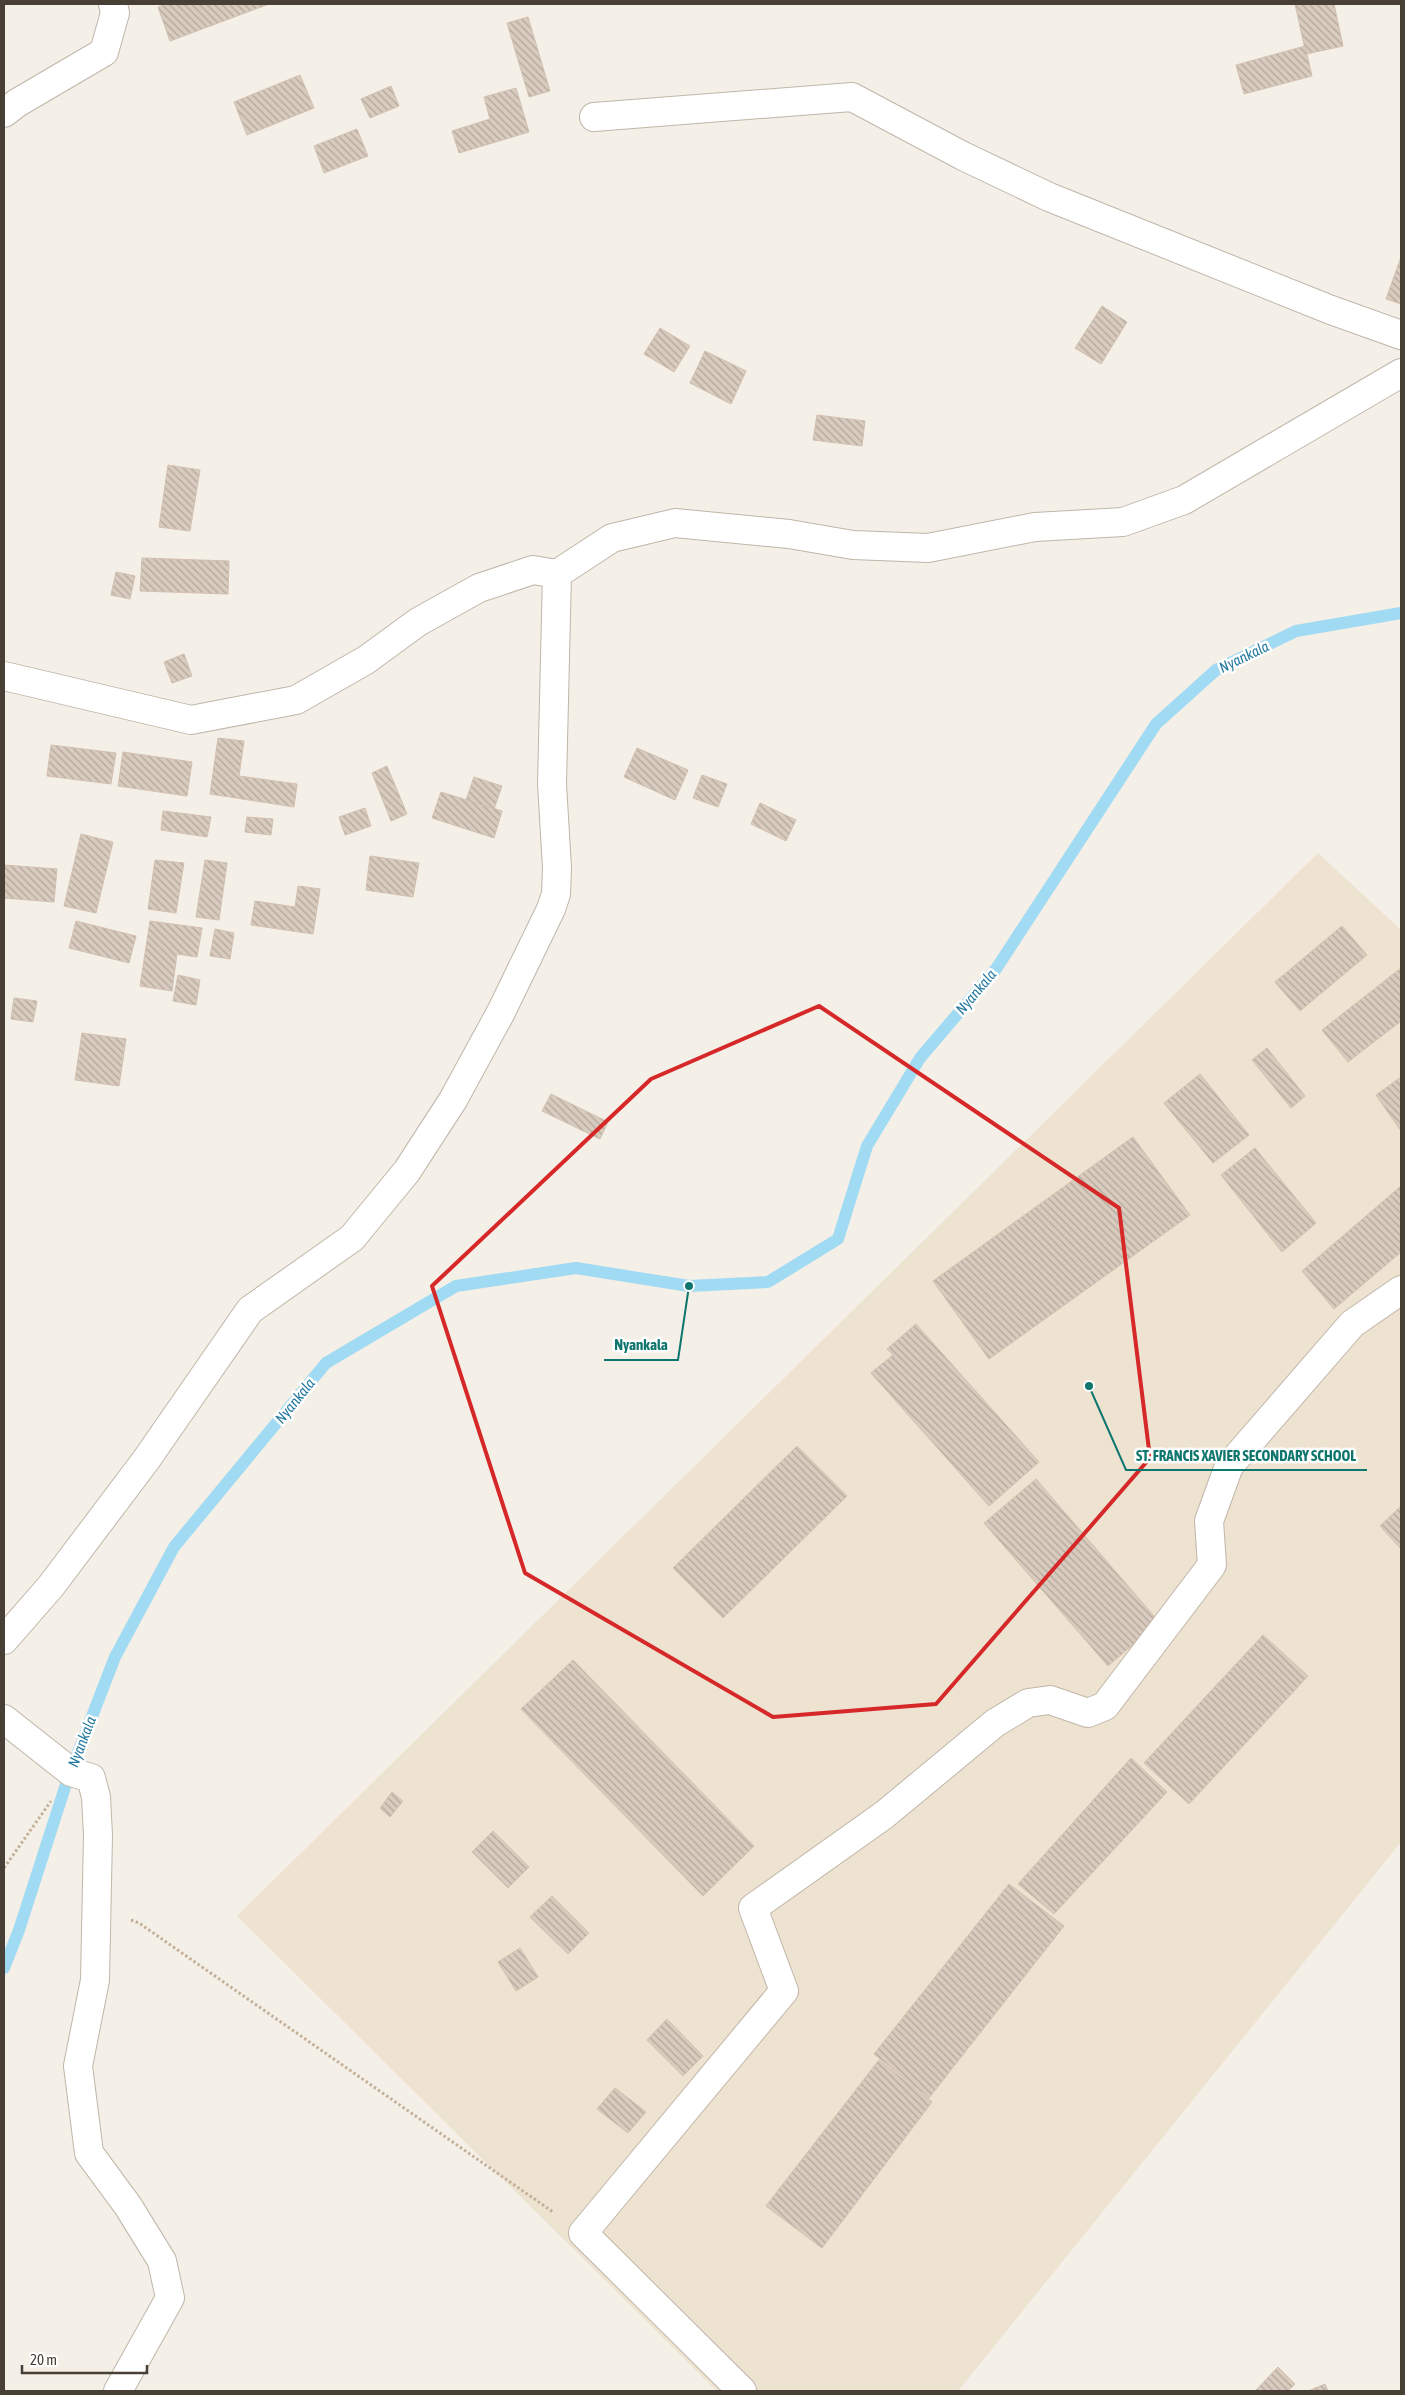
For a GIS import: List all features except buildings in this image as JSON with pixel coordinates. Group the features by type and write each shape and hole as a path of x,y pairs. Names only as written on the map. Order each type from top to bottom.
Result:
{"street":[{"path":"4,113 17,103 104,52 115,14 113,4"},
{"path":"594,117 852,97 963,156 1049,197 1332,310 1401,335"},
{"path":"4,676 191,720 296,700 366,660 418,622 479,588 533,570 557,574 612,538 676,523 789,534 854,544 928,548 1035,527 1123,522 1184,500 1401,373"},
{"path":"4,1640 51,1586 146,1460 250,1310 352,1238 407,1171 454,1100 502,1012 551,909 556,894 557,868 552,784 557,574"},
{"path":"742,2391 583,2233 784,1991 753,1908 884,1815 995,1723 1028,1702 1050,1700 1088,1713 1105,1706 1212,1565 1210,1521 1229,1466 1352,1324 1401,1290"},
{"path":"4,1719 71,1772 91,1778 96,1798 98,1908 96,1980 78,2066 89,2153 128,2206 162,2261 170,2298 118,2391"}],"path":[{"path":"4,1868 71,1772"},
{"path":"98,1908 140,1923 583,2233"}],"highlighted area":[{"path":"819,1006 1119,1208 1150,1458 936,1704 773,1717 525,1573 432,1286 651,1079"}],"shaded area":[{"path":"1318,853 1401,930 1401,1842 958,2391 717,2391 237,1916"}],"waterway":[{"name":"Nyankala","path":"4,1968 19,1930 67,1781 115,1657 174,1547 326,1363 456,1286 576,1268 689,1286 768,1282 838,1239 867,1146 920,1058 996,969 1156,724 1216,670 1296,631 1401,613"}],"place":[{"name":"Nyankala","path":"689,1286"},
{"name":"ST. FRANCIS XAVIER SECONDARY SCHOOL","path":"1089,1386"}]}
